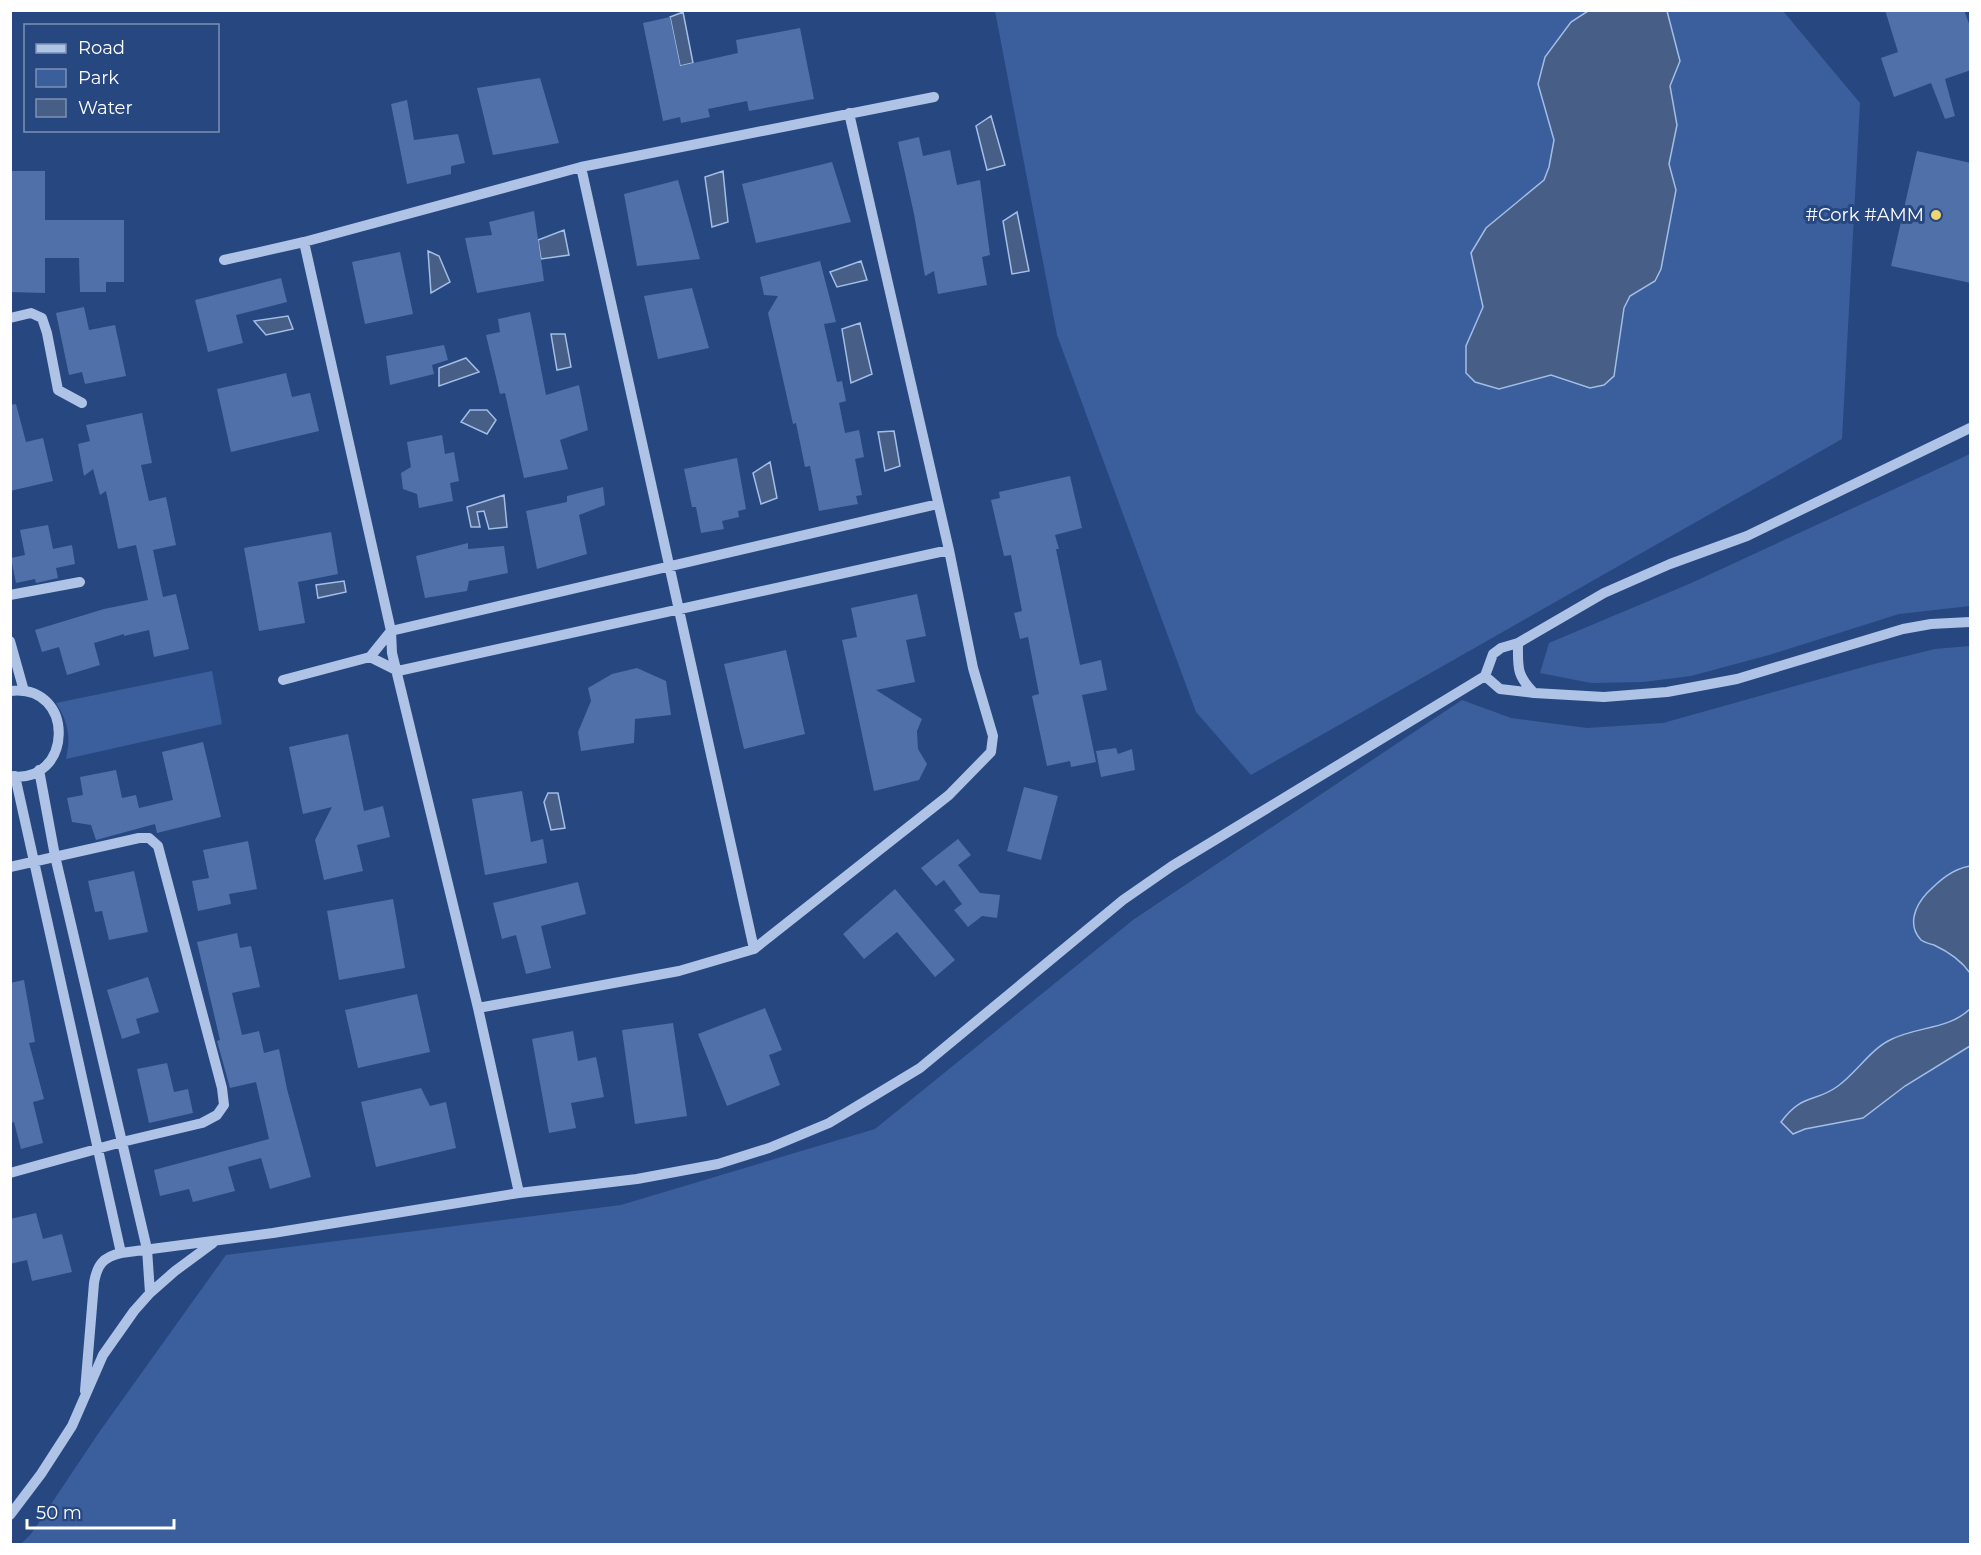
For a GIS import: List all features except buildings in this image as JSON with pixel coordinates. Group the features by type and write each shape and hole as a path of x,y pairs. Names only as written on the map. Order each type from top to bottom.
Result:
{"street":[{"path":"224,260 304,242 581,167 934,97"},
{"path":"478,1008 679,972 754,949 949,795 991,752 993,736 973,668 949,550 849,113"},
{"path":"581,167 754,949"},
{"path":"304,242 390,631 392,653 478,1008 519,1193"},
{"path":"10,318 31,313 42,318 58,390 82,403"},
{"path":"86,1391 92,1295 96,1271 106,1258 147,1249 214,1242 519,1193 637,1179 718,1164 769,1148 829,1123 920,1068 1095,922 1172,866 1485,676 1493,654 1501,648 1518,643 1604,593 1670,564 1748,536 1971,428"},
{"path":"283,680 370,657 390,631 938,504"},
{"path":"370,657 398,671 949,550"},
{"path":"10,595 80,582"},
{"path":"1485,676 1500,689 1534,693 1604,697 1678,690 1737,679 1903,629 1931,624 1971,622"},
{"path":"10,641 24,691"},
{"path":"1518,643 1518,668 1521,680 1534,693"},
{"path":"10,691 32,693 46,701 56,714 60,729 56,753 46,765 31,774 13,776 121,1253"},
{"path":"39,770 55,856 147,1249 150,1293"},
{"path":"10,867 139,838 149,838 158,846 222,1088 224,1105 217,1115 202,1123 10,1173"},
{"path":"10,1515 41,1474 72,1426 103,1355 134,1311 150,1293 186,1262 214,1242"}],"green space":[{"path":"995,11 1783,11 1860,103 1842,439 1251,775 1196,712 1057,335"},
{"path":"1970,454 1970,606 1899,614 1769,655 1691,676 1643,682 1591,683 1540,673 1549,643 1689,584"},
{"path":"1970,646 1970,1544 21,1544 31,1534 100,1431 226,1255 621,1205 875,1129 1133,920 1462,700 1511,718 1587,728 1663,723 1874,664 1935,649"},
{"path":"212,671 222,724 66,759 67,730 56,703"}],"water":[{"path":"1588,11 1667,11 1680,61 1670,86 1677,125 1669,164 1676,190 1661,269 1655,281 1630,296 1624,308 1614,376 1604,385 1590,388 1551,375 1499,389 1475,382 1466,373 1466,346 1483,307 1471,253 1486,228 1544,180 1554,140 1538,84 1545,57 1571,22"},
{"path":"683,12 693,63 680,66 670,17"},
{"path":"991,116 1005,165 987,170 976,126"},
{"path":"723,171 728,222 712,227 705,177"},
{"path":"1017,212 1029,271 1012,274 1003,221"},
{"path":"564,230 569,255 541,259 538,240"},
{"path":"428,251 439,256 450,282 431,293"},
{"path":"861,261 867,280 837,287 830,272"},
{"path":"288,316 293,329 266,335 254,321"},
{"path":"860,323 872,374 851,383 842,329"},
{"path":"551,334 565,334 571,367 557,370"},
{"path":"466,358 479,372 439,386 439,368"},
{"path":"470,410 487,410 496,420 487,434 461,422"},
{"path":"894,431 900,466 885,471 878,432"},
{"path":"770,462 777,498 761,504 753,473"},
{"path":"504,495 507,527 489,529 484,511 477,512 480,527 471,527 467,507"},
{"path":"344,581 346,592 318,598 316,585"},
{"path":"548,793 558,793 565,828 551,830 544,802"},
{"path":"1970,866 1970,973 1950,954 1921,940 1914,928 1914,916 1927,893 1941,880"},
{"path":"1970,1009 1970,1046 1905,1086 1863,1118 1805,1129 1793,1134 1781,1122 1802,1102 1838,1086 1883,1044 1911,1032 1952,1021"}],"place":[{"name":"#Cork #AMM","path":"1936,215"}]}
